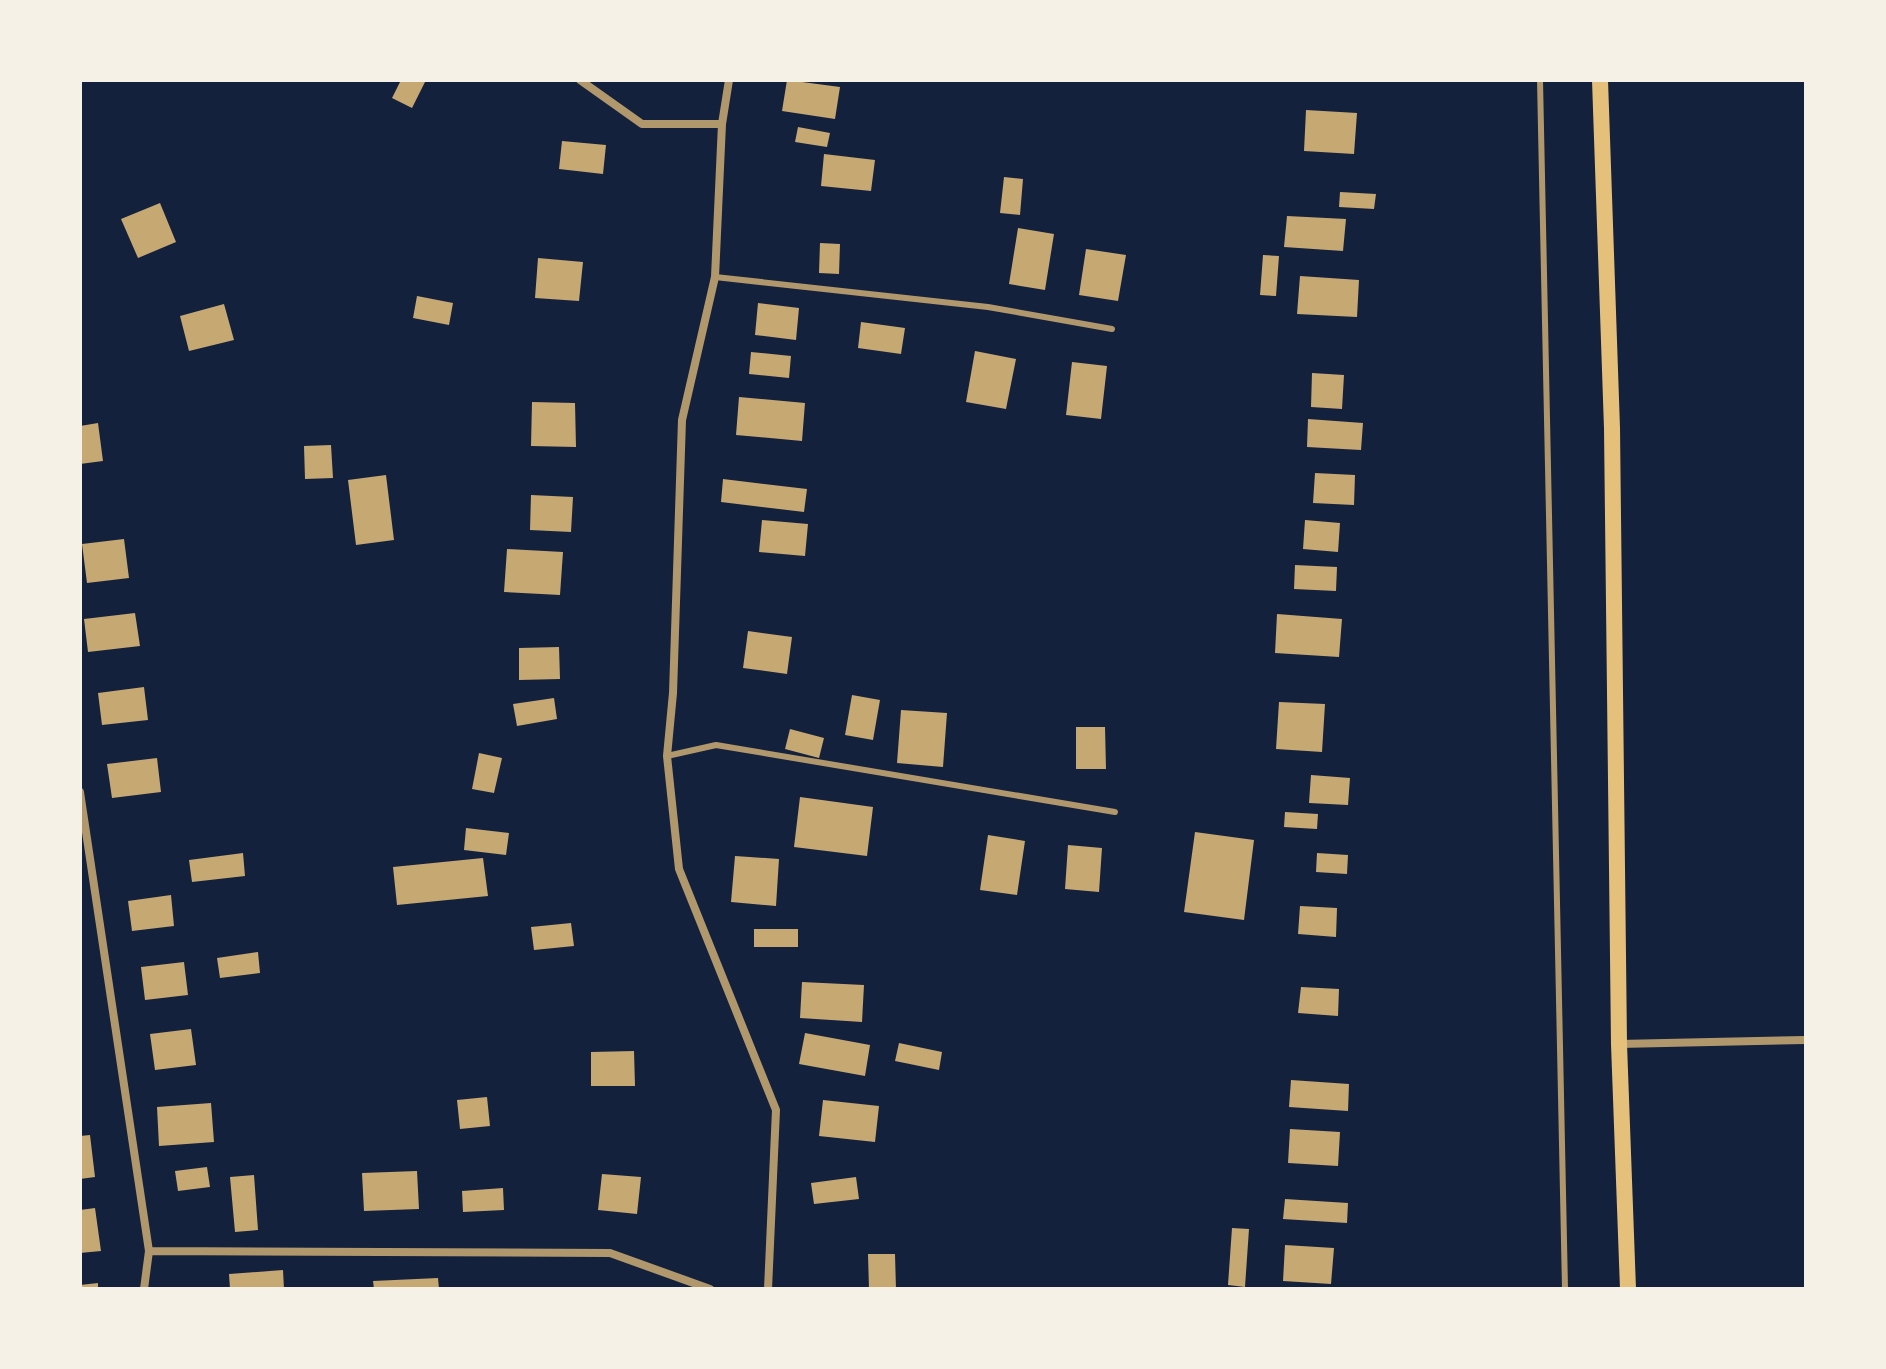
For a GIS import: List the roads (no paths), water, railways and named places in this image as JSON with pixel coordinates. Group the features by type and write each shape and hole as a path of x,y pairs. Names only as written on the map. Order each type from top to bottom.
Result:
{"main road":[{"path":"1600,80 1612,428 1619,1044 1628,1289"}],"street":[{"path":"580,80 642,124 722,124"},
{"path":"729,80 722,124 715,277 682,420 673,693 667,756 679,869 776,1110 768,1289"},
{"path":"80,792 149,1251 144,1289"},
{"path":"1619,1044 1806,1040"},
{"path":"149,1251 610,1253 710,1289"}],"lane":[{"path":"1540,80 1565,1289"},
{"path":"715,277 988,307 1112,329"},
{"path":"667,756 716,745 1115,812"}]}
